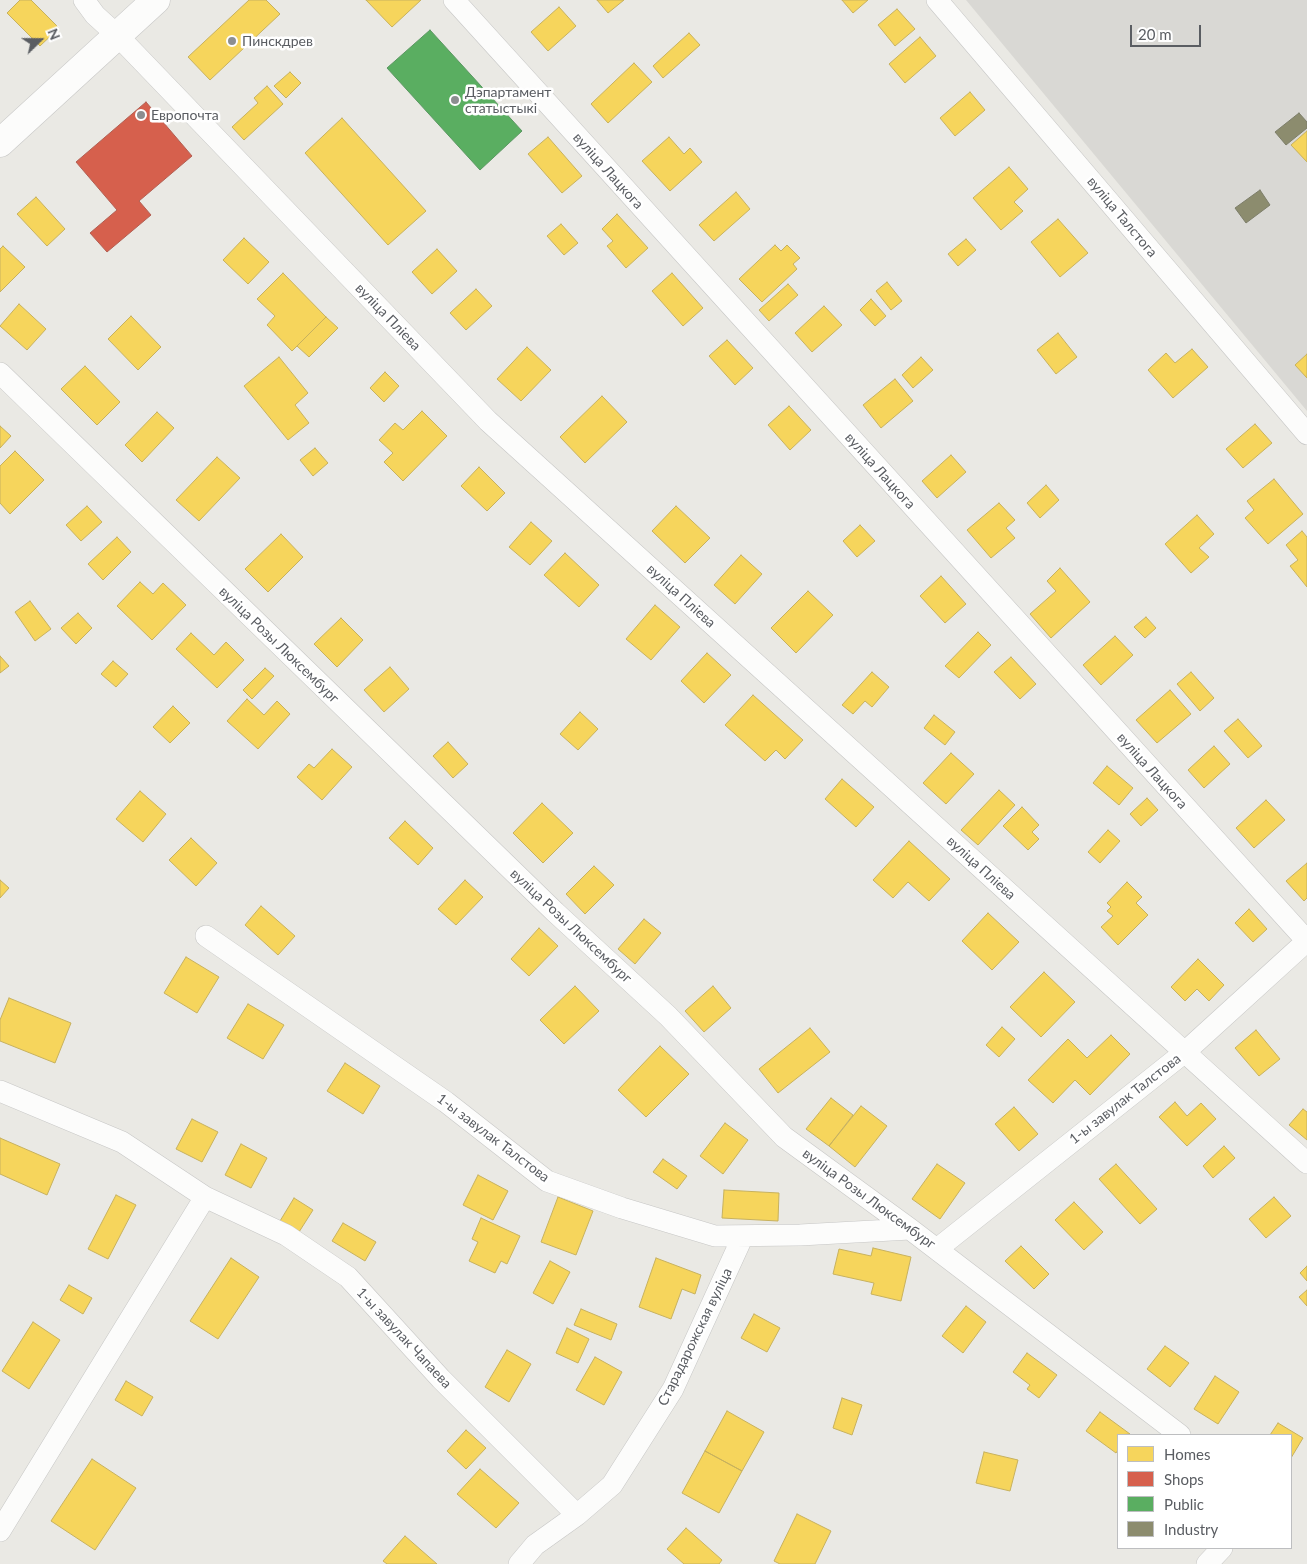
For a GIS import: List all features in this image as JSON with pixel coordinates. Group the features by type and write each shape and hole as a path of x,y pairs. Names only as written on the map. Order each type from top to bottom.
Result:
{"main road":[{"path":"0,144 156,0"}],"street":[{"name":"вуліца Пліева","path":"84,0 95,15 118,36 488,421 1307,1163"},
{"name":"вуліца Лацкога","path":"454,0 1307,941"},
{"name":"вуліца Талстога","path":"937,0 1307,434"},
{"name":"вуліца Розы Люксембург","path":"0,373 554,912 668,1016 784,1137 937,1249 1179,1434"},
{"name":"1-ы завулак Талстова","path":"206,936 446,1102 547,1181 622,1208 715,1236 910,1229"},
{"name":"1-ы завулак Талстова","path":"937,1249 1184,1052 1307,941"},
{"name":"1-ы завулак Чапаева","path":"0,1091 122,1142 205,1197 286,1235 348,1277 441,1379 577,1515"},
{"path":"0,1531 205,1197"},
{"name":"Старадарожская вуліца","path":"519,1564 535,1545 577,1515 612,1485 673,1389 743,1236"},
{"path":"1207,1564 1221,1549"}],"shaded area":[{"path":"966,0 1307,0 1307,411"}],"building: Homes":[{"path":"20,0 31,0 59,28 40,46 7,13"},
{"path":"249,0 266,0 280,14 210,80 188,57"},
{"path":"366,0 421,0 392,27"},
{"path":"597,0 624,0 608,13"},
{"path":"842,0 868,0 853,13"},
{"path":"559,7 576,26 548,51 531,32"},
{"path":"897,9 915,29 895,46 878,25"},
{"path":"689,33 700,45 663,78 653,66"},
{"path":"920,37 936,56 905,83 889,64"},
{"path":"634,63 652,82 608,123 591,104"},
{"path":"290,72 301,83 286,98 274,86"},
{"path":"267,86 283,104 244,140 232,127 258,103 254,98"},
{"path":"970,92 985,110 955,136 940,118"},
{"path":"342,118 426,211 388,245 305,153"},
{"path":"1307,131 1307,162 1291,145"},
{"path":"548,137 582,176 562,193 528,154"},
{"path":"669,137 684,154 690,148 702,162 670,191 642,161"},
{"path":"1009,167 1028,189 1014,202 1023,211 1001,230 973,198"},
{"path":"736,192 750,209 714,241 699,225"},
{"path":"36,197 65,229 47,246 17,214"},
{"path":"617,214 648,248 626,268 607,246 613,241 602,229"},
{"path":"1058,219 1088,253 1060,277 1031,242"},
{"path":"561,224 578,243 564,255 547,236"},
{"path":"244,238 269,262 248,284 223,260"},
{"path":"966,239 976,250 958,266 948,254"},
{"path":"775,245 781,251 787,245 800,258 793,264 797,269 762,302 739,279"},
{"path":"3,246 25,267 0,292 0,249"},
{"path":"437,249 457,271 432,294 412,272"},
{"path":"283,273 326,317 292,351 267,325 275,316 257,299"},
{"path":"672,273 703,308 683,326 652,291"},
{"path":"887,282 902,301 891,310 876,291"},
{"path":"788,284 798,295 769,321 759,310"},
{"path":"476,289 492,306 466,330 450,313"},
{"path":"871,299 886,316 875,326 860,310"},
{"path":"19,304 46,329 27,350 0,326"},
{"path":"824,306 842,325 812,352 795,333"},
{"path":"131,316 161,347 138,370 108,339"},
{"path":"326,317 338,328 309,357 297,346"},
{"path":"1058,333 1077,357 1056,374 1037,350"},
{"path":"727,340 753,368 735,385 709,356"},
{"path":"527,347 551,370 521,401 497,379"},
{"path":"1192,349 1208,367 1173,398 1148,370 1166,353 1175,363"},
{"path":"1307,354 1307,378 1295,365"},
{"path":"279,357 308,393 295,405 309,423 288,440 244,386"},
{"path":"921,357 933,370 913,388 902,375"},
{"path":"85,366 120,402 97,425 61,389"},
{"path":"385,372 399,386 384,402 370,388"},
{"path":"895,379 913,401 881,428 863,405"},
{"path":"602,396 627,422 585,463 560,437"},
{"path":"789,406 811,430 790,450 768,425"},
{"path":"422,411 447,436 403,481 384,462 393,453 379,440 395,423 403,430"},
{"path":"157,412 174,428 142,462 125,445"},
{"path":"1255,424 1272,443 1243,468 1226,449"},
{"path":"0,426 11,436 0,448"},
{"path":"315,448 328,463 313,476 300,460"},
{"path":"15,451 44,480 10,514 0,503 0,466"},
{"path":"951,455 966,472 937,498 922,481"},
{"path":"217,457 240,478 199,521 176,500"},
{"path":"479,467 505,493 487,511 461,486"},
{"path":"1274,479 1303,514 1268,544 1245,518 1254,510 1247,501"},
{"path":"1046,485 1059,500 1040,518 1027,503"},
{"path":"999,503 1015,520 1006,528 1015,538 991,558 967,530"},
{"path":"87,506 102,522 81,541 66,525"},
{"path":"676,506 710,538 685,563 652,531"},
{"path":"1197,515 1214,534 1199,548 1209,557 1191,573 1165,544"},
{"path":"531,522 552,541 530,565 509,547"},
{"path":"860,525 875,541 857,557 843,541"},
{"path":"1302,531 1307,537 1307,587 1290,566 1298,560 1286,545"},
{"path":"281,534 303,557 268,592 245,569"},
{"path":"117,537 131,552 103,580 88,564"},
{"path":"565,553 599,585 579,607 544,575"},
{"path":"741,555 762,574 735,604 714,585"},
{"path":"1060,568 1090,602 1051,638 1030,614 1056,591 1047,581"},
{"path":"941,576 966,604 945,623 920,596"},
{"path":"140,582 153,594 163,583 186,605 152,640 117,606"},
{"path":"808,591 833,615 796,653 771,628"},
{"path":"30,601 51,629 35,641 15,612"},
{"path":"655,605 680,627 651,660 626,639"},
{"path":"78,613 92,628 76,644 61,628"},
{"path":"1146,617 1156,628 1145,638 1134,627"},
{"path":"341,618 363,640 337,667 314,644"},
{"path":"978,632 991,645 959,678 945,666"},
{"path":"191,633 214,655 226,642 244,660 217,688 176,649"},
{"path":"1115,636 1133,655 1101,685 1083,665"},
{"path":"707,653 731,675 704,703 681,681"},
{"path":"0,656 9,666 0,673"},
{"path":"1011,657 1036,684 1020,699 994,672"},
{"path":"113,661 128,674 116,687 101,674"},
{"path":"390,667 409,689 384,712 364,690"},
{"path":"265,668 274,676 252,699 243,690"},
{"path":"872,672 889,687 872,707 865,701 853,714 842,705"},
{"path":"1191,672 1214,698 1200,711 1177,684"},
{"path":"1170,690 1191,714 1157,743 1136,720"},
{"path":"753,695 803,740 785,759 776,750 765,761 725,725"},
{"path":"247,699 264,715 277,701 290,714 258,749 227,721"},
{"path":"173,706 190,723 170,743 153,727"},
{"path":"580,712 598,729 578,750 560,734"},
{"path":"934,715 955,732 945,745 924,728"},
{"path":"1238,719 1262,746 1248,758 1224,731"},
{"path":"448,742 468,764 453,778 433,756"},
{"path":"1214,746 1230,764 1204,788 1188,770"},
{"path":"332,749 352,767 322,800 297,777 309,764 314,768"},
{"path":"951,753 974,774 946,804 923,783"},
{"path":"1107,766 1133,788 1119,805 1093,783"},
{"path":"842,779 874,807 856,827 825,799"},
{"path":"999,790 1015,805 978,845 961,830"},
{"path":"140,791 166,814 143,842 116,819"},
{"path":"1147,798 1158,810 1141,826 1130,814"},
{"path":"1266,800 1285,820 1254,848 1236,828"},
{"path":"542,803 573,833 543,863 513,833"},
{"path":"1022,807 1039,825 1032,832 1039,839 1028,850 1003,826"},
{"path":"405,821 433,848 418,865 389,838"},
{"path":"1108,830 1120,841 1100,863 1088,852"},
{"path":"191,838 217,863 196,886 169,860"},
{"path":"909,841 950,879 929,901 908,882 893,898 873,880"},
{"path":"1307,863 1307,898 1304,901 1286,881"},
{"path":"594,866 614,885 585,914 566,894"},
{"path":"0,880 9,888 0,898"},
{"path":"465,880 483,897 456,925 438,909"},
{"path":"1127,882 1142,897 1136,903 1148,915 1118,945 1101,927 1113,916 1107,911 1111,907 1107,903"},
{"path":"261,906 295,936 278,955 245,925"},
{"path":"1249,909 1267,929 1253,942 1235,923"},
{"path":"988,913 1019,942 992,970 962,941"},
{"path":"644,919 661,933 635,964 618,949"},
{"path":"539,928 558,946 529,976 511,959"},
{"path":"186,957 219,977 197,1013 164,993"},
{"path":"1198,959 1224,985 1209,1001 1197,989 1185,1001 1171,987"},
{"path":"1044,972 1075,1002 1041,1037 1010,1007"},
{"path":"575,986 599,1011 564,1044 540,1020"},
{"path":"713,986 731,1008 704,1032 685,1011"},
{"path":"9,998 71,1023 55,1063 0,1041 0,1020"},
{"path":"248,1004 284,1025 263,1059 227,1038"},
{"path":"1002,1027 1015,1039 999,1057 986,1045"},
{"path":"810,1028 830,1052 778,1093 759,1069"},
{"path":"1256,1030 1280,1059 1259,1076 1235,1048"},
{"path":"1111,1035 1130,1054 1090,1095 1075,1080 1053,1103 1028,1080 1068,1039 1087,1058"},
{"path":"660,1046 689,1074 646,1117 618,1090"},
{"path":"345,1063 380,1086 363,1114 327,1091"},
{"path":"831,1098 853,1115 829,1146 806,1129"},
{"path":"1175,1102 1187,1116 1201,1103 1216,1119 1187,1146 1159,1117"},
{"path":"861,1106 887,1126 855,1167 829,1146"},
{"path":"1014,1107 1038,1134 1019,1151 995,1124"},
{"path":"1303,1109 1307,1112 1307,1140 1289,1125"},
{"path":"192,1119 218,1132 202,1162 176,1149"},
{"path":"725,1123 748,1140 723,1174 700,1156"},
{"path":"0,1138 60,1164 47,1195 0,1174"},
{"path":"241,1144 267,1158 251,1188 225,1175"},
{"path":"1224,1146 1235,1158 1213,1178 1203,1166"},
{"path":"663,1159 687,1176 677,1189 653,1172"},
{"path":"937,1164 965,1183 940,1219 912,1199"},
{"path":"1116,1164 1157,1209 1140,1224 1099,1179"},
{"path":"478,1175 508,1191 493,1220 463,1205"},
{"path":"724,1190 779,1193 778,1221 722,1218"},
{"path":"116,1195 136,1205 108,1259 88,1249"},
{"path":"558,1197 593,1211 576,1255 541,1242"},
{"path":"1274,1197 1291,1216 1266,1238 1249,1219"},
{"path":"294,1198 313,1210 299,1232 280,1221"},
{"path":"1074,1202 1103,1232 1084,1250 1055,1220"},
{"path":"481,1218 520,1236 507,1264 501,1261 495,1273 469,1261 478,1242 472,1239"},
{"path":"343,1223 376,1242 365,1261 332,1241"},
{"path":"1021,1246 1049,1274 1034,1289 1005,1261"},
{"path":"873,1248 911,1257 901,1301 871,1294 874,1283 833,1274 839,1249 871,1256"},
{"path":"231,1258 259,1277 218,1339 190,1321"},
{"path":"656,1258 701,1275 695,1294 682,1289 671,1319 639,1307"},
{"path":"550,1261 570,1272 553,1304 533,1293"},
{"path":"1307,1266 1307,1281 1300,1273"},
{"path":"69,1285 92,1298 83,1314 60,1300"},
{"path":"1307,1290 1307,1306 1299,1297"},
{"path":"966,1306 986,1322 963,1353 942,1336"},
{"path":"581,1309 617,1324 611,1340 574,1325"},
{"path":"754,1314 780,1328 767,1352 741,1338"},
{"path":"33,1322 60,1340 29,1389 2,1371"},
{"path":"567,1328 589,1339 578,1363 556,1353"},
{"path":"1165,1346 1189,1363 1170,1387 1147,1369"},
{"path":"507,1350 531,1364 509,1402 485,1387"},
{"path":"1027,1353 1057,1375 1039,1398 1027,1389 1030,1385 1013,1372"},
{"path":"595,1357 622,1372 604,1405 576,1390"},
{"path":"1215,1376 1239,1392 1218,1424 1194,1409"},
{"path":"126,1381 153,1397 142,1416 115,1400"},
{"path":"842,1398 862,1405 852,1435 833,1428"},
{"path":"727,1411 764,1432 742,1471 705,1451"},
{"path":"1100,1412 1130,1434 1117,1434 1116,1453 1086,1431"},
{"path":"1278,1423 1303,1438 1292,1456 1292,1434 1271,1434"},
{"path":"466,1430 486,1448 466,1469 447,1451"},
{"path":"705,1451 742,1471 719,1513 682,1493"},
{"path":"984,1452 1018,1460 1010,1491 976,1483"},
{"path":"92,1459 136,1488 95,1550 51,1521"},
{"path":"480,1469 519,1503 496,1528 457,1494"},
{"path":"797,1514 831,1531 815,1564 780,1564 774,1561"},
{"path":"686,1528 722,1560 719,1564 684,1564 667,1549"},
{"path":"405,1536 437,1564 387,1564 383,1561"}],"building: Shops":[{"path":"146,102 192,156 139,201 151,215 107,252 90,233 117,210 76,162"}],"building: Public":[{"name":"Дэпартамент статыстыкі","path":"430,30 522,131 480,170 387,68"}],"building: Industry":[{"path":"1299,113 1307,122 1307,128 1286,145 1275,132"},
{"path":"1260,190 1270,205 1246,223 1235,208"}],"place":[{"name":"Пинскдрев","path":"232,41"},
{"name":"Дэпартамент статыстыкі","path":"455,100"},
{"name":"Европочта","path":"141,115"}]}
